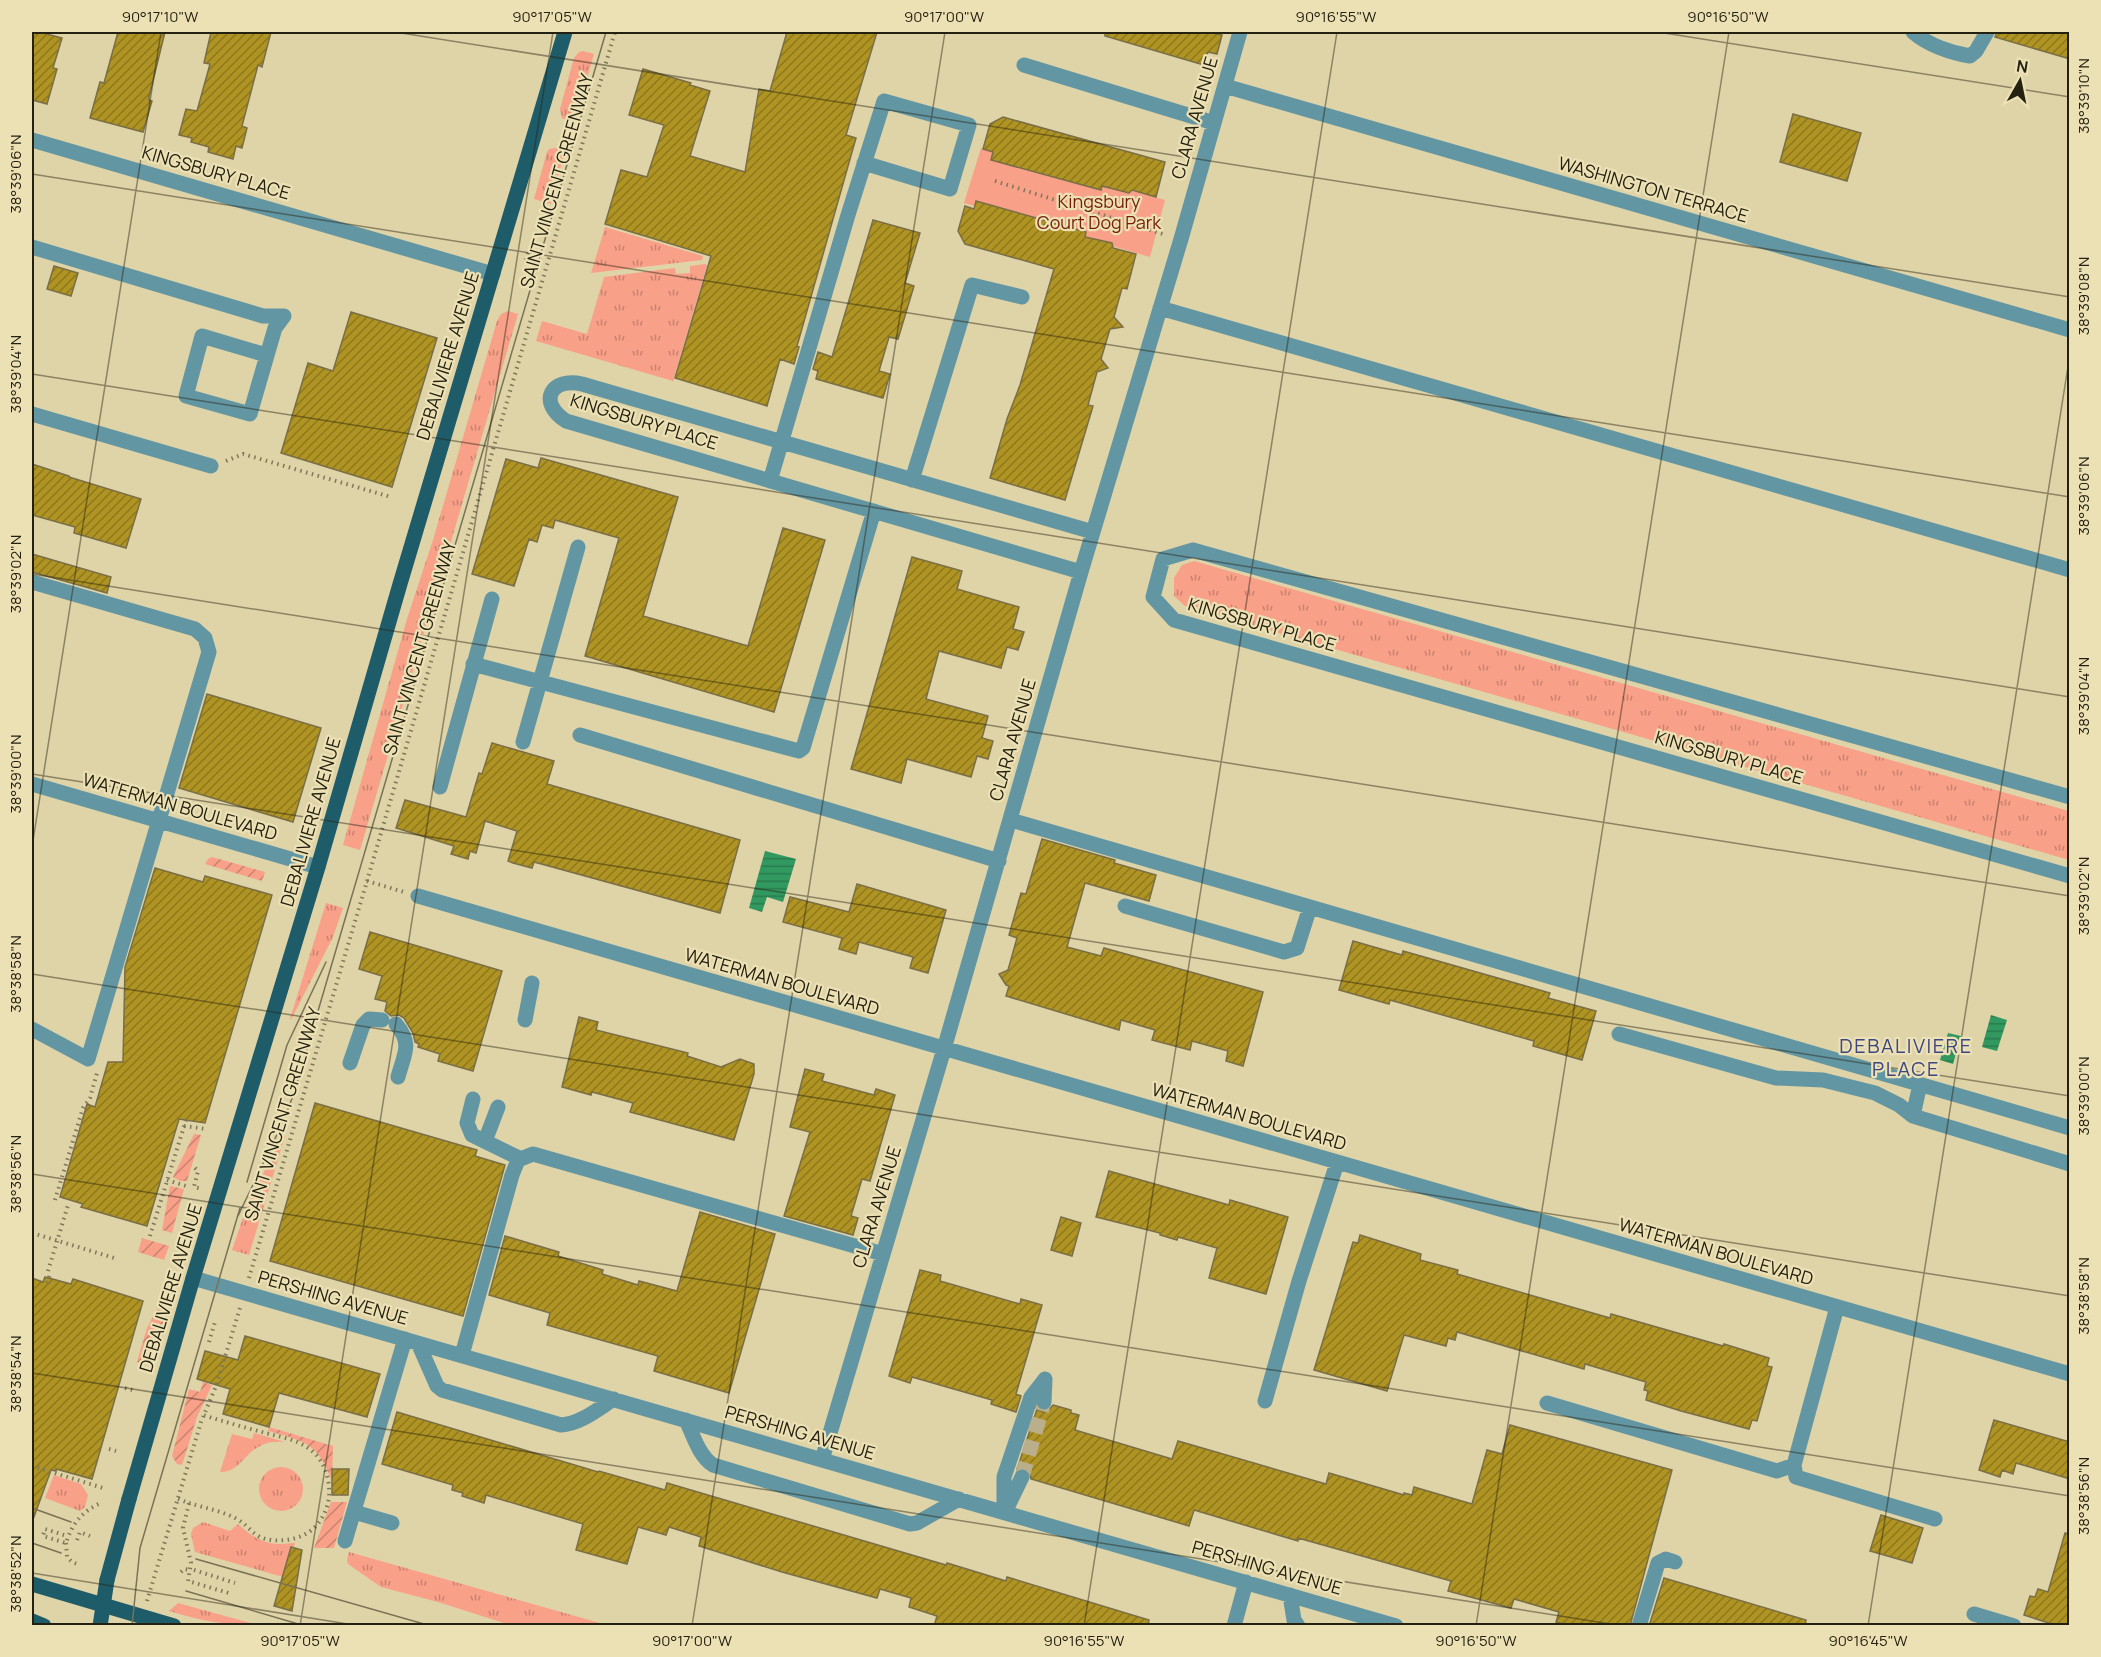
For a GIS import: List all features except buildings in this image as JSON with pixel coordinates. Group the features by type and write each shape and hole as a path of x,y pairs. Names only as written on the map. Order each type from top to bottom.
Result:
{"main road":[{"name":"DEBALIVIERE AVENUE","path":"100,1626 107,1580 193,1278 318,867 565,32"},
{"path":"32,1584 174,1626"},
{"path":"32,1621 44,1626"}],"street":[{"name":"CLARA AVENUE","path":"822,1460 1240,32"},
{"path":"1913,32 1955,54 1970,56 1976,51 1987,32"},
{"path":"1024,65 1214,123"},
{"name":"WASHINGTON TERRACE","path":"1225,86 2070,330"},
{"path":"770,481 864,164 884,101 969,125 950,189 864,164"},
{"name":"KINGSBURY PLACE","path":"32,140 493,274"},
{"path":"32,247 263,316 284,316 275,328 250,414 186,396 202,336 266,355"},
{"path":"912,480 972,285 1022,297"},
{"path":"1160,308 2070,570"},
{"name":"KINGSBURY PLACE","path":"1081,572 566,421 555,414 549,405 550,396 555,388 571,381 1093,532"},
{"path":"32,414 211,466"},
{"path":"473,664 799,751 803,748 873,512"},
{"path":"523,742 578,547"},
{"name":"KINGSBURY PLACE","path":"2070,797 1193,550 1163,559 1154,597 1174,620 2070,876"},
{"path":"32,582 195,629 206,638 209,652 88,1059 32,1029"},
{"path":"440,787 492,599"},
{"path":"580,735 999,861"},
{"name":"WATERMAN BOULEVARD","path":"32,784 318,867"},
{"path":"1011,820 2070,1128"},
{"name":"WATERMAN BOULEVARD","path":"418,896 2070,1374"},
{"path":"1125,906 1284,952 1297,948 1310,907"},
{"path":"525,1020 532,982"},
{"path":"350,1063 363,1025 369,1019 389,1022 405,1034 407,1046 398,1077"},
{"path":"1619,1034 1776,1078 1823,1080 1875,1093 1899,1105 1913,1116 2070,1164"},
{"path":"1913,1116 1920,1084"},
{"path":"473,1099 467,1123 472,1135 521,1159"},
{"path":"485,1141 498,1107"},
{"path":"462,1355 512,1175 519,1160 533,1154 883,1254"},
{"path":"1265,1401 1299,1281 1337,1162"},
{"name":"PERSHING AVENUE","path":"193,1278 1396,1626"},
{"path":"1837,1307 1794,1465 1796,1477 1935,1518"},
{"path":"411,1341 437,1386 442,1390 561,1425 569,1425 614,1399"},
{"path":"345,1541 411,1341"},
{"path":"1004,1512 1004,1477 1031,1397 1045,1379 1044,1402"},
{"path":"1547,1403 1777,1471 1794,1465"},
{"path":"686,1420 699,1447 708,1462 713,1465 910,1524 917,1523 959,1499"},
{"path":"1004,1512 1022,1477"},
{"path":"354,1512 392,1523"},
{"path":"1640,1626 1658,1563 1661,1559 1675,1562"},
{"path":"1234,1626 1246,1582"},
{"path":"1290,1595 1294,1620 1298,1626"},
{"path":"1974,1614 2014,1626"}],"path":[{"name":"SAINT VINCENT GREENWAY","path":"250,1272 367,881 615,32"},
{"path":"995,181 1181,239"},
{"path":"526,260 530,249"},
{"path":"211,466 243,454 391,497"},
{"path":"367,881 418,896"},
{"path":"55,1200 83,1108 90,1098 98,1071"},
{"path":"150,1236 186,1120"},
{"path":"184,1126 206,1130"},
{"path":"195,1168 198,1171 194,1187 204,1190"},
{"path":"167,1180 189,1187"},
{"path":"47,1283 68,1205"},
{"path":"32,1233 114,1258"},
{"path":"147,1604 203,1415 216,1386 238,1311"},
{"path":"209,1342 215,1322"},
{"path":"125,1388 134,1390"},
{"path":"178,1499 237,1519 259,1537 268,1540 287,1540 303,1535 317,1525 330,1497 326,1470 315,1453 307,1447 285,1438 203,1415"},
{"path":"109,1449 116,1451"},
{"path":"32,1466 103,1488"},
{"path":"80,1565 67,1557 64,1543 84,1513 101,1503"},
{"path":"189,1503 183,1528 192,1570 188,1581 232,1594"},
{"path":"63,1535 45,1530 43,1536 64,1543"},
{"path":"71,1530 90,1536"},
{"path":"77,1540 80,1532"},
{"path":"182,1572 184,1569 192,1570 235,1583"}],"green space":[{"path":"583,51 594,54 574,123 562,118 560,109 574,58"},
{"path":"555,148 565,151 551,204 534,199 547,152"},
{"name":"Kingsbury Court Dog Park","path":"981,148 1165,200 1150,257 964,203"},
{"path":"605,227 703,256 702,260 591,273"},
{"path":"705,264 707,266 673,381 536,341 542,321 587,334 604,277 675,268 676,274 690,273 690,266"},
{"path":"508,311 518,314 360,850 343,845 407,619 433,540 497,321 501,314"},
{"path":"1194,561 2069,811 2069,860 1185,606 1174,596 1174,578 1182,565"},
{"path":"212,857 265,872 262,881 205,864"},
{"path":"326,903 343,908 333,937 290,1019"},
{"path":"194,1134 201,1135 187,1181 180,1181 173,1177"},
{"path":"281,1135 285,1136 249,1255 232,1250 244,1215"},
{"path":"170,1186 184,1189 172,1233 162,1230"},
{"path":"142,1238 169,1246 164,1260 138,1252"},
{"path":"157,1309 168,1313 145,1365 137,1362 147,1328"},
{"path":"203,1382 212,1385 197,1417 182,1465 177,1464 172,1456 189,1389 200,1392"},
{"path":"269,1427 333,1446 332,1482 316,1451 301,1441 268,1431"},
{"path":"254,1433 285,1442 262,1445 236,1467 220,1472 232,1434 252,1439"},
{"path":"281,1467 297,1473 303,1489 297,1505 281,1511 265,1505 259,1489 265,1473"},
{"path":"54,1475 81,1484 88,1495 85,1507 80,1511 45,1498"},
{"path":"331,1502 347,1502 334,1548 314,1548"},
{"path":"203,1522 230,1531 238,1524 263,1541 275,1544 295,1543 283,1577 195,1552 191,1534 193,1528"},
{"path":"349,1552 607,1625 510,1625 381,1587 348,1564"},
{"path":"178,1603 258,1625 213,1622 169,1611"}],"shaded area":[{"path":"765,851 796,859 783,902 767,897 762,912 749,908"},
{"path":"1991,1015 2007,1020 1997,1051 1982,1047"},
{"path":"1948,1033 1961,1036 1953,1064 1940,1060"}],"tunnel":[{"path":"1022,1477 1044,1402"}],"tram line":[{"path":"238,1216 293,1096 606,32"},
{"path":"247,1182 287,1045 326,962"},
{"path":"132,1626 140,1548 240,1208"},
{"path":"32,1508 71,1522"},
{"path":"32,1543 61,1553"},
{"path":"196,1559 431,1626"},
{"path":"186,1591 305,1626"}],"district":[{"name":"DEBALIVIERE PLACE","path":"1906,1058"}]}
